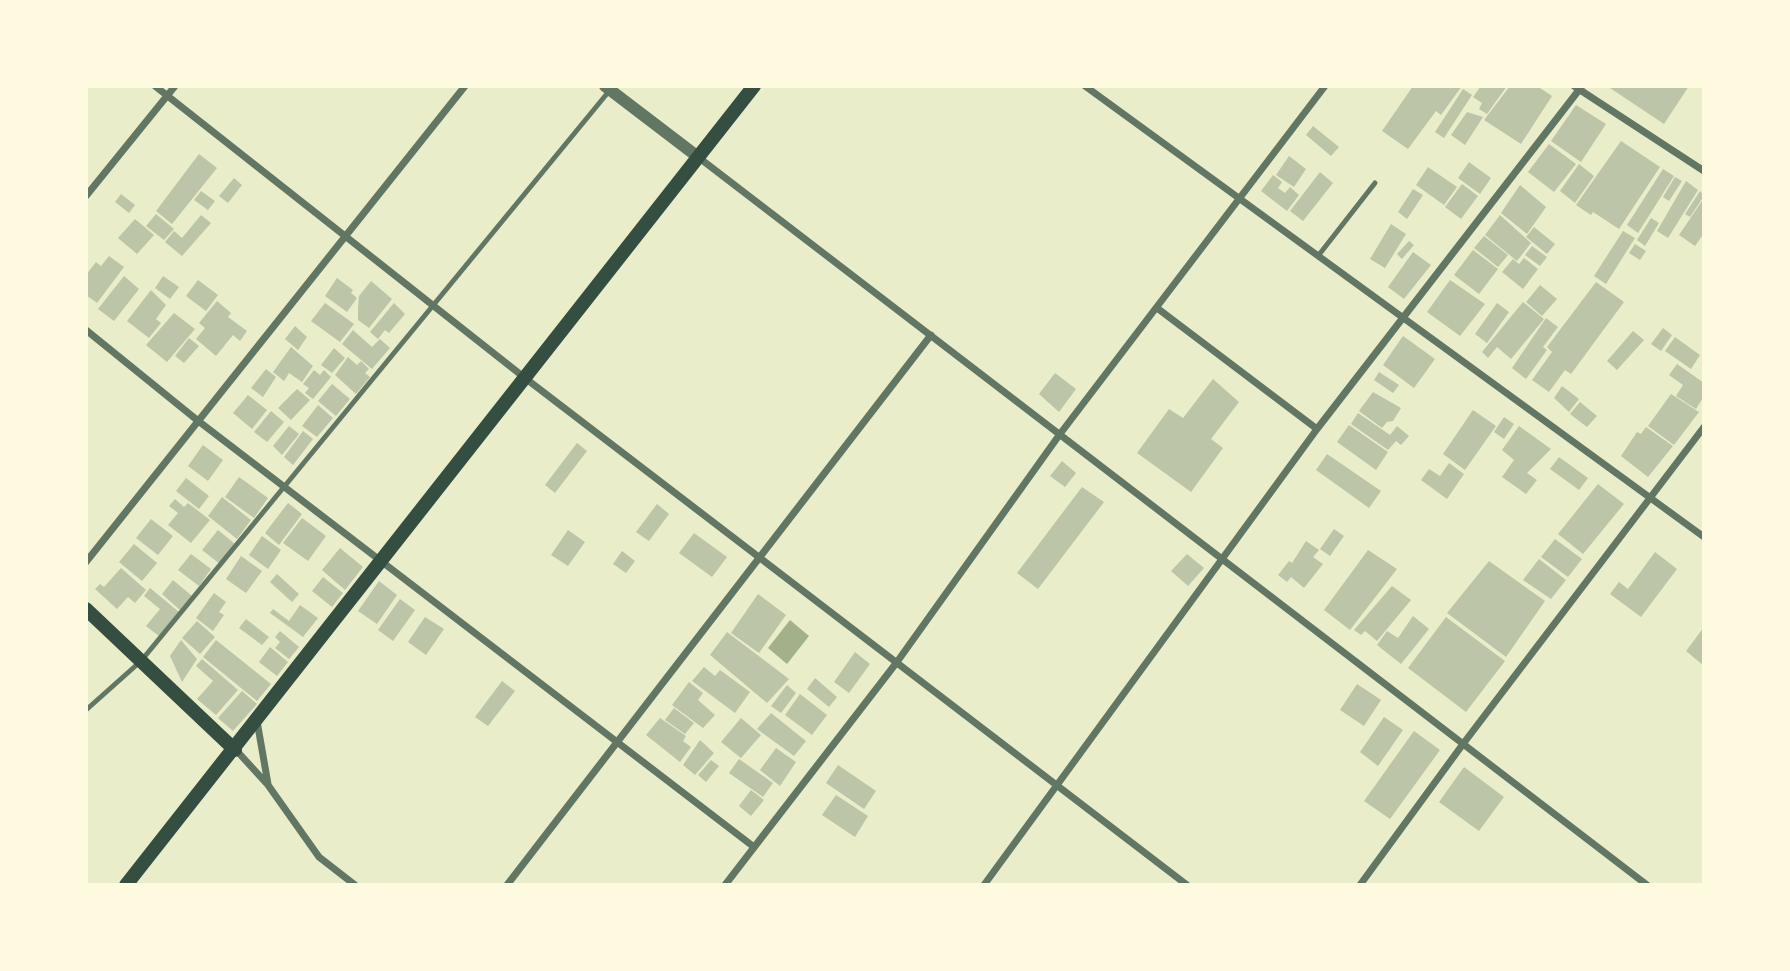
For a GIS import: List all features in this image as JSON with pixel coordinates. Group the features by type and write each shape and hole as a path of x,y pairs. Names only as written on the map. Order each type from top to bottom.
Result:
{"main road":[{"path":"126,885 235,750 754,86"},
{"path":"86,610 235,750"}],"street":[{"path":"155,86 525,379 1187,885"},
{"path":"86,196 175,86"},
{"path":"86,562 465,86"},
{"path":"1085,86 1704,537"},
{"path":"725,885 897,662 1060,434 1325,86"},
{"path":"984,885 1317,429 1578,87 1704,171"},
{"path":"608,88 1647,885"},
{"path":"1157,308 1317,429"},
{"path":"86,330 197,420 618,740 754,847"},
{"path":"507,885 931,335"},
{"path":"1360,885 1463,744 1704,427"},
{"path":"257,721 268,785"},
{"path":"235,750 268,785 319,857 355,885"}],"lane":[{"path":"86,710 141,662 434,306 608,88"},
{"path":"1318,257 1375,183"}],"shaded area":[{"path":"790,620 809,636 787,664 768,648"}],"building":[{"path":"1413,86 1462,86 1441,115 1436,111 1408,149 1382,131"},
{"path":"1481,86 1507,86 1487,114 1479,109 1482,103 1473,97"},
{"path":"1510,86 1537,86 1552,96 1521,144 1484,120"},
{"path":"1689,86 1664,124 1610,88"},
{"path":"1463,89 1472,95 1444,138 1435,132"},
{"path":"1576,105 1606,124 1581,162 1551,141"},
{"path":"1467,112 1483,117 1465,145 1451,135"},
{"path":"1313,126 1339,147 1331,156 1306,135"},
{"path":"1621,141 1660,167 1619,229 1593,212 1591,215 1576,205"},
{"path":"1549,144 1576,164 1554,192 1528,172"},
{"path":"199,154 217,168 172,224 156,211"},
{"path":"1289,156 1306,169 1294,187 1276,175"},
{"path":"1469,162 1491,178 1480,194 1458,178"},
{"path":"1579,164 1594,176 1575,203 1560,191"},
{"path":"1428,167 1457,187 1444,205 1416,185"},
{"path":"1663,169 1674,176 1638,233 1627,225"},
{"path":"1320,172 1333,183 1303,221 1290,211"},
{"path":"1273,175 1282,182 1278,188 1285,193 1290,187 1299,195 1287,211 1261,191"},
{"path":"1675,177 1682,181 1669,201 1663,197"},
{"path":"234,178 242,185 228,203 219,196"},
{"path":"1686,181 1698,190 1668,238 1657,231"},
{"path":"1462,184 1478,196 1461,219 1445,207"},
{"path":"1520,185 1546,207 1527,234 1501,213"},
{"path":"1413,189 1423,195 1407,219 1398,212"},
{"path":"201,191 215,201 208,210 194,200"},
{"path":"1700,191 1704,196 1690,217 1685,214"},
{"path":"121,194 135,205 129,213 115,202"},
{"path":"1704,198 1704,233 1695,246 1679,235"},
{"path":"156,214 174,229 164,240 146,226"},
{"path":"201,215 211,223 182,256 165,242 174,231 182,238"},
{"path":"1500,215 1531,243 1517,261 1485,235"},
{"path":"1651,218 1659,223 1645,246 1637,240"},
{"path":"135,219 154,235 137,254 118,238"},
{"path":"1391,224 1406,234 1385,268 1370,259"},
{"path":"1534,227 1555,244 1547,254 1526,237"},
{"path":"1623,231 1635,238 1606,284 1594,276"},
{"path":"1484,236 1508,255 1498,267 1474,248"},
{"path":"1409,241 1414,245 1402,259 1397,254"},
{"path":"1635,244 1646,251 1640,260 1629,253"},
{"path":"1532,246 1547,257 1540,266 1525,255"},
{"path":"1473,250 1498,269 1479,294 1454,275"},
{"path":"1413,252 1431,265 1404,299 1388,287"},
{"path":"109,256 124,267 97,303 86,295 86,275 96,262 101,266"},
{"path":"1524,258 1538,269 1523,289 1502,272 1513,259 1519,264"},
{"path":"124,276 139,289 114,321 98,309"},
{"path":"163,276 179,287 170,299 155,288"},
{"path":"337,278 353,290 351,293 357,298 347,312 325,296"},
{"path":"198,280 218,295 206,311 186,296"},
{"path":"1450,280 1485,304 1460,336 1427,312"},
{"path":"371,281 392,299 369,328 358,320 358,308 359,296"},
{"path":"1596,282 1624,302 1571,374 1565,370 1549,392 1532,380 1552,352 1547,347"},
{"path":"1540,285 1557,299 1542,316 1526,302"},
{"path":"151,290 166,305 156,319 161,323 149,338 127,321"},
{"path":"217,301 231,313 228,317 247,331 240,341 233,335 216,356 196,339 205,328 199,323"},
{"path":"1523,302 1544,319 1511,359 1497,347 1488,358 1482,352"},
{"path":"325,303 354,324 340,342 311,321"},
{"path":"394,303 405,314 389,333 385,330 378,339 370,332"},
{"path":"1497,303 1509,312 1487,343 1475,334"},
{"path":"174,313 195,329 167,362 146,345"},
{"path":"1546,318 1558,327 1543,347 1547,350 1526,379 1512,368"},
{"path":"295,326 307,337 298,350 285,339"},
{"path":"1663,328 1672,335 1661,351 1651,344"},
{"path":"353,330 372,347 380,339 390,348 372,369 342,344"},
{"path":"1633,331 1644,340 1617,370 1607,361"},
{"path":"1403,336 1435,359 1414,388 1383,365"},
{"path":"1675,337 1700,355 1691,369 1665,351"},
{"path":"189,338 199,346 184,363 175,356"},
{"path":"291,347 313,366 302,382 289,373 284,381 273,372"},
{"path":"334,348 345,358 332,373 321,365"},
{"path":"348,357 357,365 361,361 369,369 365,373 370,377 356,394 335,375"},
{"path":"1677,364 1704,383 1704,396 1696,409 1676,396 1683,385 1669,375"},
{"path":"266,369 276,377 263,397 251,388"},
{"path":"314,370 320,375 324,370 331,377 313,399 305,393 309,388 303,384"},
{"path":"1379,372 1399,385 1393,393 1374,380"},
{"path":"1055,373 1076,389 1059,412 1039,394"},
{"path":"1213,379 1239,402 1211,439 1223,448 1191,492 1137,453 1169,409 1183,418"},
{"path":"332,384 350,399 336,416 318,401"},
{"path":"1562,386 1579,399 1569,412 1554,398"},
{"path":"297,389 310,400 291,420 278,408"},
{"path":"1373,392 1401,408 1393,421 1387,422 1382,428 1359,411"},
{"path":"1671,394 1699,412 1674,445 1648,426"},
{"path":"248,395 267,410 252,429 233,413"},
{"path":"1580,402 1597,416 1587,427 1570,414"},
{"path":"318,405 333,418 317,437 302,426"},
{"path":"1473,410 1496,426 1465,470 1443,454"},
{"path":"271,411 284,422 267,442 254,432"},
{"path":"1358,413 1390,435 1397,426 1409,436 1401,445 1396,441 1388,450 1351,424"},
{"path":"1504,417 1514,424 1504,439 1494,432"},
{"path":"1349,425 1388,452 1376,470 1337,442"},
{"path":"289,426 299,434 282,455 273,446"},
{"path":"1519,426 1551,449 1527,473 1537,480 1526,494 1502,477 1514,460 1502,450"},
{"path":"1646,427 1673,446 1648,477 1621,456 1637,432 1641,434"},
{"path":"303,431 313,439 293,465 284,457"},
{"path":"577,443 587,451 555,493 545,485"},
{"path":"203,445 223,460 208,481 188,466"},
{"path":"1327,454 1381,491 1369,508 1316,470"},
{"path":"1559,457 1588,478 1579,490 1550,469"},
{"path":"1062,461 1076,473 1065,487 1050,476"},
{"path":"1449,463 1464,474 1447,499 1421,480 1429,469 1440,476"},
{"path":"239,477 268,498 254,518 225,497"},
{"path":"186,478 209,496 199,509 176,491"},
{"path":"1598,484 1624,504 1583,554 1558,534"},
{"path":"1082,487 1104,502 1038,589 1017,573"},
{"path":"222,497 251,520 237,539 208,516"},
{"path":"175,499 184,507 188,503 210,520 191,543 168,525 178,513 169,506"},
{"path":"288,503 302,514 279,545 265,533"},
{"path":"657,504 669,514 649,541 636,532"},
{"path":"302,518 326,536 308,561 283,543"},
{"path":"151,519 173,536 158,555 136,538"},
{"path":"1334,529 1344,536 1330,556 1320,549"},
{"path":"218,530 235,544 220,564 202,550"},
{"path":"568,530 585,542 568,566 551,555"},
{"path":"694,533 727,557 712,577 679,553"},
{"path":"262,536 281,550 268,569 249,555"},
{"path":"1555,539 1582,559 1568,577 1541,557"},
{"path":"1306,541 1319,550 1313,557 1323,564 1304,588 1291,577 1287,582 1278,575 1289,561 1292,563"},
{"path":"134,544 157,563 142,581 119,562"},
{"path":"340,548 363,567 345,590 322,570"},
{"path":"1368,550 1397,569 1350,630 1324,610"},
{"path":"622,551 635,561 626,573 613,564"},
{"path":"1655,552 1677,569 1641,617 1610,594 1619,582 1628,589"},
{"path":"191,554 211,569 199,586 178,570"},
{"path":"1187,554 1204,568 1188,586 1171,571"},
{"path":"241,556 262,571 246,593 226,579"},
{"path":"1539,559 1566,580 1551,599 1523,580"},
{"path":"1489,561 1545,601 1506,657 1447,613"},
{"path":"121,568 146,590 135,603 128,597 117,609 95,589 100,584 104,587"},
{"path":"277,574 299,594 292,602 270,582"},
{"path":"323,577 343,593 332,607 312,591"},
{"path":"173,580 192,596 180,610 162,594"},
{"path":"379,581 397,595 377,624 358,611"},
{"path":"1392,586 1411,600 1377,641 1365,631 1361,635 1354,630"},
{"path":"150,588 179,612 159,636 146,626 160,609 144,596"},
{"path":"214,593 226,602 219,612 224,615 213,631 196,618"},
{"path":"758,594 786,615 759,653 731,633"},
{"path":"400,599 415,610 393,641 378,630"},
{"path":"300,605 318,618 303,637 270,613 273,609 289,621"},
{"path":"1413,616 1429,629 1401,664 1377,645 1387,631 1398,638"},
{"path":"425,617 444,629 426,655 408,642"},
{"path":"1446,617 1505,661 1466,712 1408,668"},
{"path":"246,619 269,637 262,645 239,628"},
{"path":"197,621 215,637 200,654 182,638"},
{"path":"1704,627 1704,666 1686,651"},
{"path":"280,631 299,647 289,659 275,648 280,642 275,637"},
{"path":"727,632 789,679 767,703 710,655"},
{"path":"181,640 197,659 182,682 170,656"},
{"path":"216,640 271,684 257,701 203,657"},
{"path":"270,647 288,662 277,676 259,662"},
{"path":"855,652 870,664 849,693 834,682"},
{"path":"202,659 238,690 216,715 197,699 213,681 196,666"},
{"path":"704,667 715,676 720,670 750,692 735,713 692,681"},
{"path":"815,678 837,697 829,707 807,689"},
{"path":"502,681 515,691 488,726 475,717"},
{"path":"689,682 703,693 698,700 715,715 703,728 672,705"},
{"path":"1357,684 1381,700 1364,726 1340,710"},
{"path":"787,685 796,693 781,713 771,706"},
{"path":"242,691 257,704 233,731 218,718"},
{"path":"800,694 827,715 812,735 785,715"},
{"path":"674,708 694,723 685,734 665,720"},
{"path":"771,713 806,741 794,756 757,729"},
{"path":"1384,717 1403,730 1378,766 1360,752"},
{"path":"660,718 686,736 683,741 691,747 680,762 646,735"},
{"path":"741,718 761,735 741,758 721,742"},
{"path":"1414,731 1440,750 1390,819 1364,801"},
{"path":"700,740 714,753 695,775 683,765"},
{"path":"776,748 796,762 780,786 760,770"},
{"path":"739,759 773,783 763,797 729,773"},
{"path":"711,760 719,766 706,782 698,775"},
{"path":"838,765 876,791 864,809 826,783"},
{"path":"1464,767 1504,797 1479,831 1439,802"},
{"path":"751,790 764,800 751,816 739,806"},
{"path":"836,795 868,816 855,837 822,815"}]}
